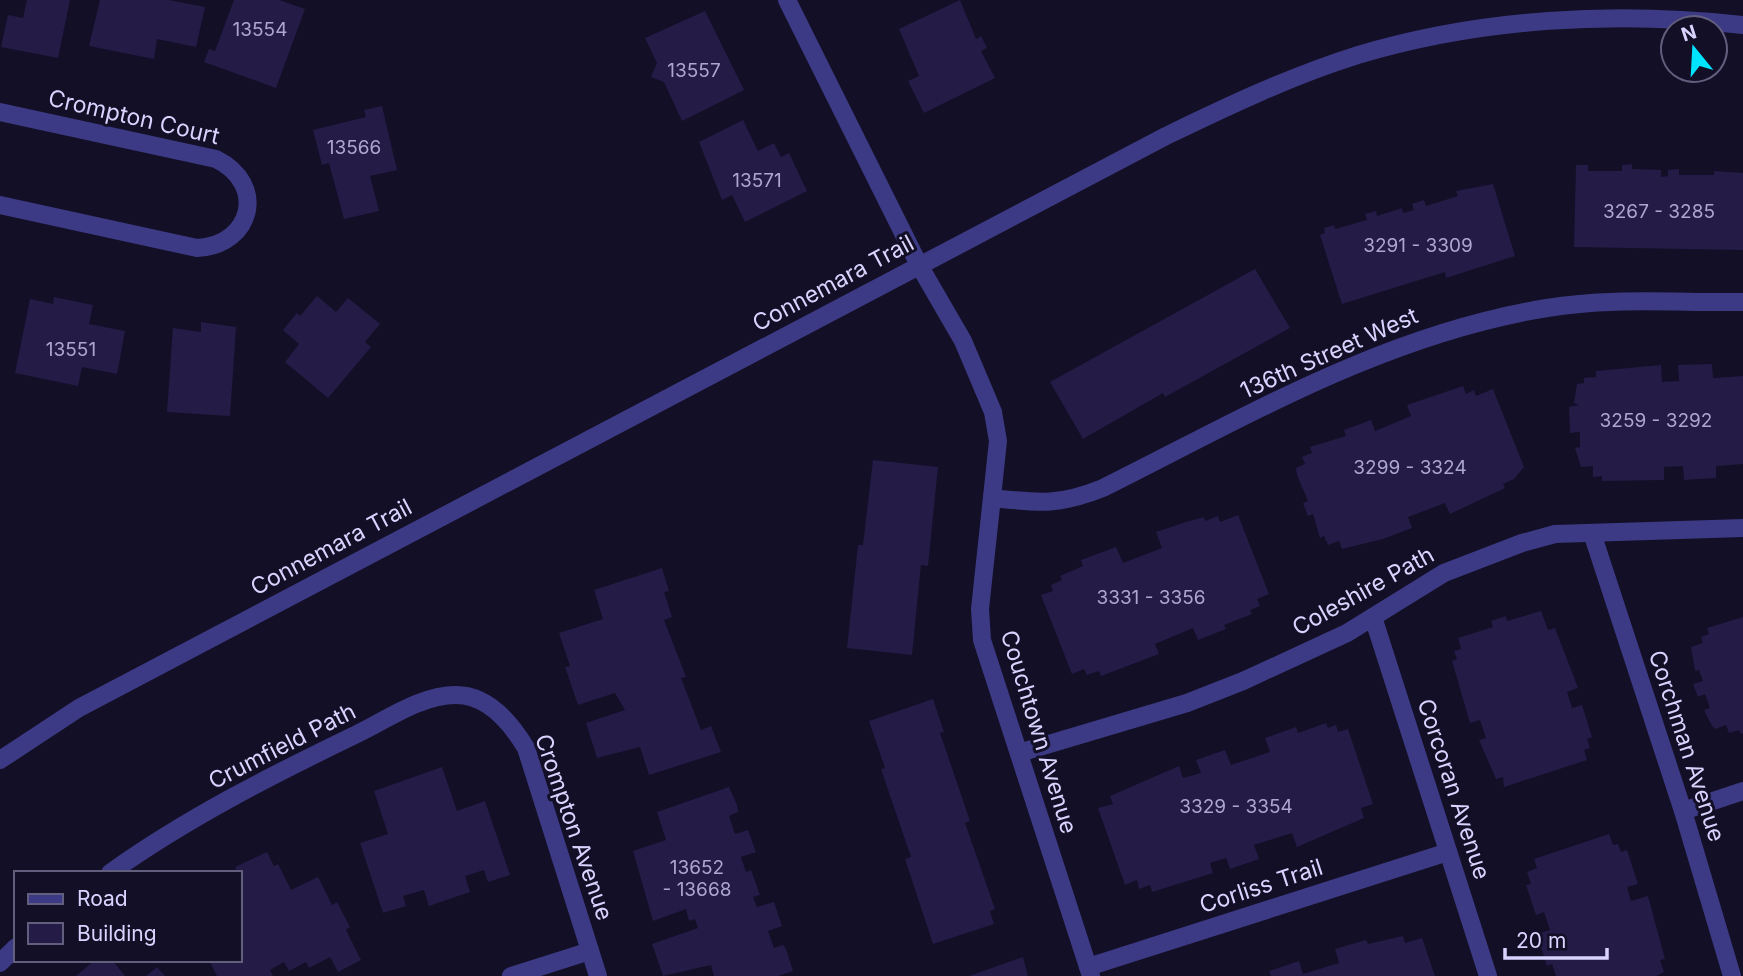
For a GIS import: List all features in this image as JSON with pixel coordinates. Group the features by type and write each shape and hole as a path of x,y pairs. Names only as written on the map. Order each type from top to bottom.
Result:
{"street":[{"name":"Couchtown Avenue","path":"787,0 919,265 963,341 993,412 998,441 980,609 982,640 1089,971"},
{"name":"Connemara Trail","path":"0,760 79,708 919,265 1189,125 1296,77 1357,55 1424,38 1567,19 1687,19 1743,25"},
{"name":"Crompton Court","path":"0,112 216,159 231,166 241,178 248,194 248,212 230,237 213,247 197,248 0,205"},
{"name":"136th Street West","path":"992,498 1043,503 1069,501 1103,488 1328,375 1452,328 1549,307 1595,303 1743,302"},
{"name":"Coleshire Path","path":"1019,753 1187,704 1346,633 1444,573 1483,555 1555,534 1743,528"},
{"name":"Corchman Avenue","path":"1592,533 1684,811 1732,976"},
{"name":"Corcoran Avenue","path":"1373,617 1488,976"},
{"name":"Crumfield Path","path":"113,871 163,836 281,771 431,698 459,695 487,704"},
{"name":"Crompton Avenue","path":"487,704 512,725 526,748 598,976"},
{"path":"1684,811 1743,791"},
{"name":"Corliss Trail","path":"1089,971 1448,852"},
{"path":"0,963 14,949"},
{"path":"511,976 590,951"}],"building":[{"path":"27,0 70,0 58,58 1,47 8,15 23,18"},
{"path":"100,0 169,0 205,7 196,47 157,39 154,59 89,46"},
{"path":"234,0 279,0 305,9 276,88 204,62 209,49 215,51"},
{"path":"960,0 976,39 981,36 987,48 981,51 995,78 924,113 908,81 919,76 899,29"},
{"path":"705,11 744,90 682,121 664,82 651,77 657,63 645,38"},
{"path":"382,106 397,170 370,176 379,211 344,219 329,163 322,165 313,130 366,117 364,110"},
{"path":"743,120 758,151 774,143 781,157 789,153 807,191 745,222 732,195 722,200 699,142"},
{"path":"1632,164 1632,169 1661,170 1661,177 1668,176 1668,170 1679,169 1679,175 1714,175 1714,171 1743,173 1743,250 1574,247 1576,165 1588,165 1588,171 1622,171 1622,165"},
{"path":"1493,184 1515,256 1446,278 1445,272 1342,304 1320,235 1325,233 1324,228 1334,225 1335,229 1367,220 1365,214 1376,211 1377,216 1402,208 1403,213 1414,210 1412,204 1424,200 1426,206 1458,196 1456,191"},
{"path":"1255,269 1290,328 1165,397 1163,393 1083,439 1050,382"},
{"path":"317,296 336,312 348,298 380,324 365,342 371,347 328,398 285,362 299,344 283,330 297,313 300,316"},
{"path":"54,297 93,305 89,324 125,331 117,374 82,367 78,386 15,373 30,299 53,304"},
{"path":"201,322 236,327 230,416 167,412 173,328 201,332"},
{"path":"1712,364 1713,378 1743,376 1743,464 1716,466 1716,478 1684,480 1683,466 1664,467 1664,480 1602,481 1602,476 1593,477 1593,466 1581,467 1575,448 1580,447 1580,432 1570,433 1569,407 1579,405 1574,403 1577,384 1584,383 1584,378 1596,377 1596,371 1661,365 1662,382 1679,381 1678,365"},
{"path":"1463,386 1466,394 1474,390 1476,396 1493,389 1524,467 1514,479 1503,484 1505,488 1450,514 1445,503 1408,517 1412,528 1383,539 1342,549 1339,541 1328,545 1324,536 1320,538 1313,514 1308,516 1303,503 1308,501 1296,468 1305,464 1302,457 1312,453 1310,447 1346,436 1344,430 1371,420 1375,431 1411,416 1407,405"},
{"path":"873,460 938,467 928,566 921,565 912,655 847,648 858,545 863,545"},
{"path":"1238,515 1269,594 1257,599 1260,606 1250,610 1252,614 1224,625 1226,629 1198,640 1193,628 1155,644 1159,654 1101,676 1099,671 1087,675 1084,669 1072,674 1041,595 1053,591 1051,585 1062,580 1060,576 1083,566 1081,560 1116,547 1123,563 1162,548 1156,532 1204,517 1205,521 1218,516 1220,522"},
{"path":"662,568 669,591 664,592 672,617 664,620 686,677 681,678 701,730 711,726 721,752 649,775 640,747 597,758 586,723 625,710 615,693 578,705 565,667 570,666 559,633 603,619 594,590"},
{"path":"1541,611 1548,630 1555,628 1578,688 1567,692 1572,708 1582,705 1592,737 1587,739 1590,748 1584,750 1587,760 1504,787 1503,777 1496,779 1479,740 1486,738 1480,720 1470,723 1452,661 1457,659 1454,651 1461,649 1458,638 1493,627 1491,621 1506,616 1507,621"},
{"path":"1743,617 1741,734 1739,730 1729,733 1726,725 1715,729 1711,724 1704,710 1710,708 1705,694 1698,697 1693,684 1703,681 1699,670 1695,671 1691,647 1703,643 1701,637 1709,634 1707,628"},
{"path":"933,699 944,732 940,733 970,821 965,823 995,909 990,911 994,924 933,944 905,859 911,857 881,769 885,768 869,721"},
{"path":"1326,723 1328,728 1336,725 1338,732 1348,729 1373,804 1361,808 1364,818 1297,847 1292,833 1254,845 1259,859 1230,869 1226,858 1210,863 1213,873 1152,892 1150,885 1139,889 1137,880 1125,885 1098,808 1113,804 1110,796 1179,766 1183,778 1201,773 1196,760 1225,750 1231,765 1270,752 1265,738 1296,727 1298,733"},
{"path":"442,767 457,811 485,801 510,875 488,882 484,870 465,876 470,892 429,906 424,890 403,896 406,906 383,913 360,843 388,834 374,791"},
{"path":"729,787 738,812 729,816 735,834 748,830 756,852 741,857 746,872 751,870 760,895 753,897 757,907 774,902 782,926 768,931 774,948 783,945 786,949 793,971 778,976 714,976 711,965 663,976 652,944 698,928 695,919 689,921 686,909 653,921 633,851 666,840 657,812"},
{"path":"1609,834 1613,845 1618,844 1621,852 1627,850 1638,884 1627,887 1631,901 1648,896 1665,959 1660,960 1664,972 1656,976 1556,976 1552,964 1547,966 1537,934 1550,930 1544,912 1536,915 1526,885 1531,884 1527,872 1537,868 1534,859"},
{"path":"267,852 274,866 278,864 291,890 318,877 332,905 337,902 350,927 346,930 361,960 338,972 330,957 309,968 306,962 289,971 284,962 270,970 273,976 217,976 210,962 242,962 242,871 237,871 235,867"},
{"path":"1403,936 1405,943 1422,938 1435,976 1271,976 1269,971 1299,961 1303,974 1339,963 1335,949 1366,940 1368,944"},
{"path":"1023,957 1028,976 969,976"},
{"path":"93,962 114,962 125,976 76,976"},
{"path":"157,967 165,976 146,976"}]}
